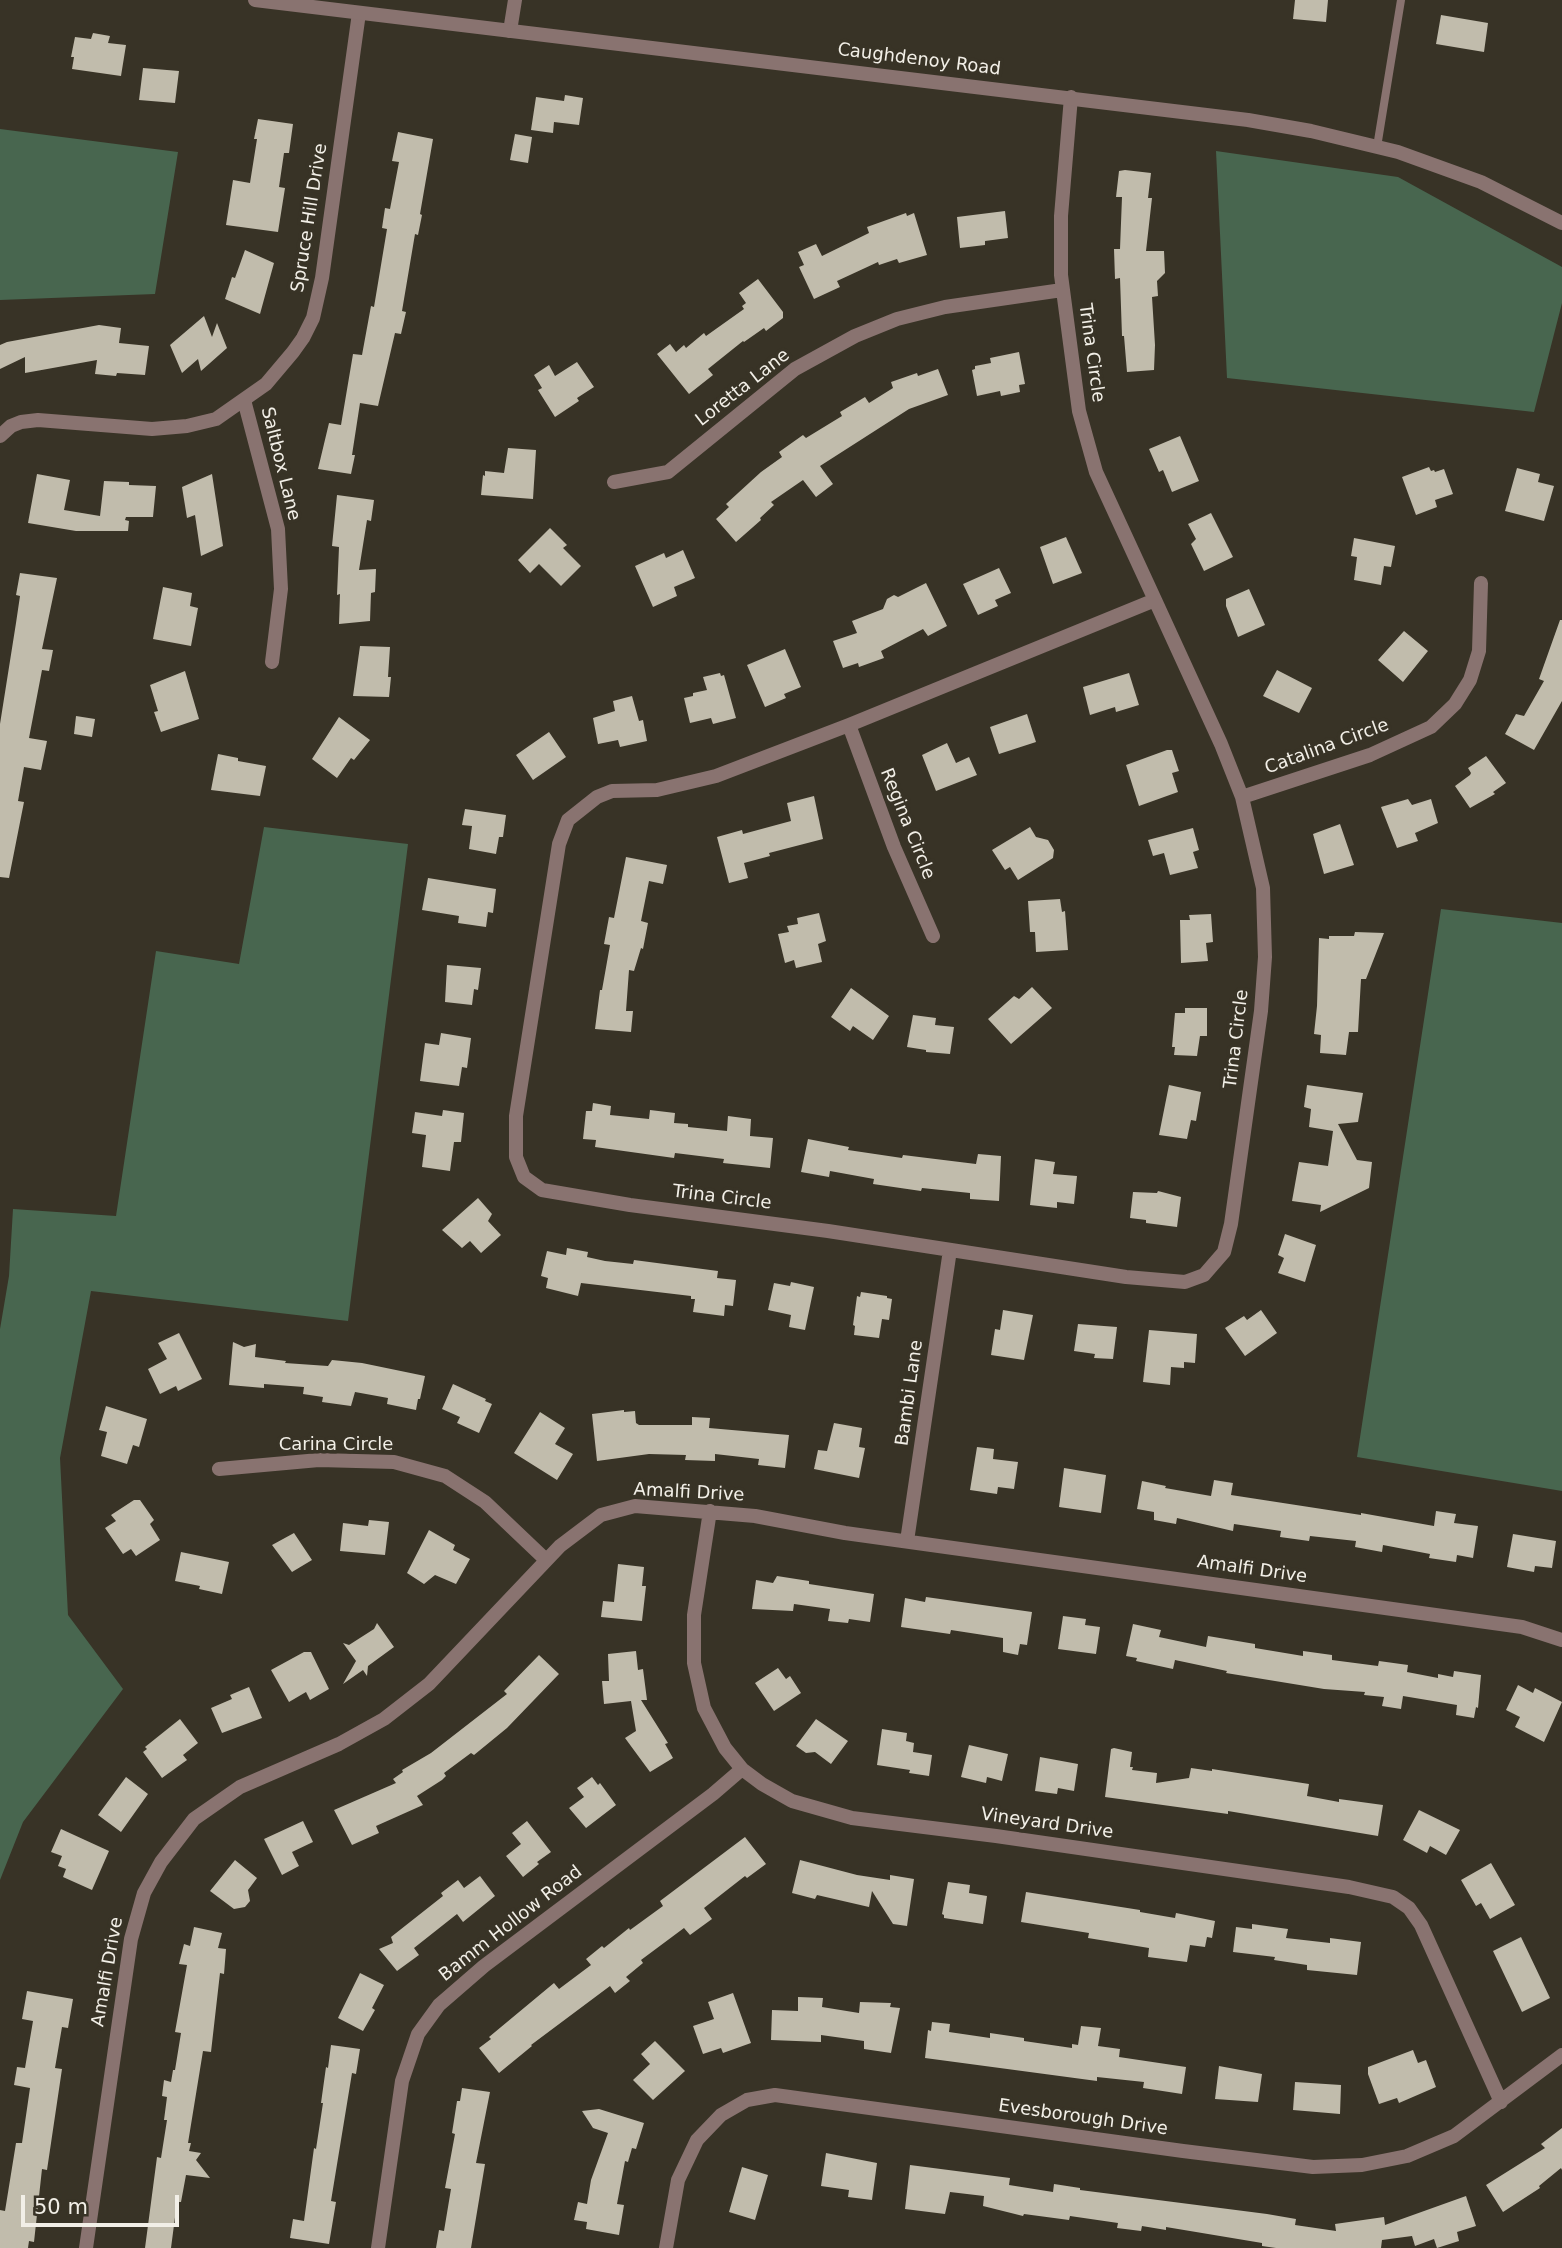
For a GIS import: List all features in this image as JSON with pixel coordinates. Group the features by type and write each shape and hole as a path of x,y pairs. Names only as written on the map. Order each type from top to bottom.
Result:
{"street":[{"name":"Caughdenoy Road","path":"255,0 1248,120 1311,131 1398,152 1481,182 1562,223"},
{"path":"510,32 515,0"},
{"name":"Spruce Hill Drive","path":"0,436 11,426 38,420 112,428 187,426 216,419 266,384 303,338 313,318 322,278 359,13"},
{"name":"Trina Circle","path":"1071,97 1061,216 1062,290 1079,411 1096,471 1221,744 1242,797 1263,888 1265,957 1261,1011 1231,1224 1224,1252 1205,1275 1185,1282 1126,1277 630,1205 542,1190 524,1177 516,1157 518,1102 559,844 568,820 597,797 612,791 657,790 716,776 849,725 1155,600"},
{"name":"Loretta Lane","path":"614,482 668,472 795,369 855,336 897,320 945,307 1062,290"},
{"name":"Saltbox Lane","path":"244,400 278,529 281,589 272,662"},
{"name":"Catalina Circle","path":"1242,797 1370,755 1431,727 1455,704 1470,680 1479,651 1481,583"},
{"name":"Regina Circle","path":"849,725 894,847 933,936"},
{"name":"Bambi Lane","path":"907,1541 950,1250"},
{"name":"Carina Circle","path":"219,1469 320,1460 394,1462 407,1465 445,1476 485,1502 546,1560"},
{"name":"Amalfi Drive","path":"86,2248 131,1939 144,1893 160,1862 194,1819 240,1787 339,1744 384,1719 420,1691 559,1546 601,1515 635,1506 755,1516 845,1533 1522,1628 1562,1640"},
{"name":"Vineyard Drive","path":"710,1511 694,1615 694,1663 704,1708 725,1748 742,1769 762,1784 792,1801 852,1818 1349,1887 1393,1897 1409,1908 1421,1925 1501,2102"},
{"name":"Bamm Hollow Road","path":"378,2248 402,2081 418,2034 439,2005 484,1966 713,1794 742,1769"},
{"name":"Evesborough Drive","path":"666,2248 678,2180 697,2140 721,2115 747,2100 775,2095 1312,2167 1363,2165 1407,2156 1454,2136 1562,2055"}],"lane":[{"path":"1377,147 1401,0"}],"green space":[{"path":"0,129 178,152 155,294 0,300"},
{"path":"1216,151 1398,177 1562,267 1562,303 1534,412 1227,378"},
{"path":"264,827 408,844 348,1321 91,1291 60,1458 68,1615 123,1689 23,1822 0,1880 0,1329 9,1276 13,1209 116,1216 156,951 239,964"},
{"path":"1441,909 1562,923 1562,1491 1357,1457"}],"building":[{"path":"1295,0 1328,0 1326,22 1293,19"},
{"path":"1441,15 1488,23 1484,52 1436,44"},
{"path":"93,33 110,36 108,43 126,45 121,76 72,69 74,57 71,57 75,37 91,39"},
{"path":"143,68 179,71 175,103 139,100"},
{"path":"565,95 583,98 579,125 554,122 553,133 531,130 536,97 564,101"},
{"path":"258,119 293,124 289,153 284,153 279,187 285,188 278,232 226,225 233,180 250,183"},
{"path":"398,132 433,139 420,214 422,215 418,235 415,234 402,311 406,312 401,334 395,333 378,406 360,403 351,474 318,469 329,423 341,425 353,354 362,355 371,306 374,307 387,229 382,228 385,208 390,209 399,162 392,161"},
{"path":"515,134 532,137 528,163 510,160"},
{"path":"1119,171 1151,173 1148,198 1152,198 1146,251 1164,251 1165,273 1157,281 1158,296 1152,297 1154,370 1127,372 1122,336 1120,278 1115,279 1114,249 1120,249 1122,197 1116,197"},
{"path":"1005,211 1008,238 985,241 985,245 960,248 957,217"},
{"path":"906,213 907,216 914,213 927,255 899,263 897,259 879,265 878,262 837,281 840,287 814,299 799,267 804,265 798,252 816,244 822,256 869,233 867,227"},
{"path":"245,250 274,263 260,314 225,299"},
{"path":"758,279 783,312 783,318 766,331 764,328 743,341 708,369 713,375 689,394 657,354 670,344 676,352 684,345 686,348 704,333 706,336 744,309 742,306 746,303 739,293"},
{"path":"204,316 212,337 217,323 227,348 201,371 198,359 182,373 170,345"},
{"path":"99,325 121,328 119,343 149,346 145,375 95,374 97,360 25,373 25,357 0,369 0,345"},
{"path":"1019,352 1025,384 1019,385 1020,392 1001,396 1000,391 977,396 972,370 975,366 991,363 990,358"},
{"path":"577,362 594,387 555,417 538,390 542,388 534,375 549,365 555,376"},
{"path":"938,369 948,395 909,409 820,466 833,484 816,497 803,480 771,502 774,505 761,520 736,542 716,519 729,507 726,504 782,457 779,452 803,435 806,438 842,416 840,412 865,397 869,403 893,388 891,382"},
{"path":"1180,436 1199,481 1172,492 1163,470 1159,472 1149,449"},
{"path":"508,448 536,450 533,499 481,495 485,471 504,473"},
{"path":"1429,467 1435,472 1444,469 1453,494 1435,500 1437,507 1416,515 1402,477"},
{"path":"1517,468 1540,474 1538,482 1554,486 1544,521 1505,511"},
{"path":"37,474 70,480 64,510 100,516 104,481 156,486 153,517 126,517 125,520 129,521 128,531 76,531 28,523"},
{"path":"212,474 223,546 201,556 195,515 187,518 182,487"},
{"path":"337,495 374,500 371,521 367,520 359,570 376,569 375,592 371,593 370,621 339,624 339,547 332,546"},
{"path":"1211,513 1233,557 1204,571 1191,544 1196,539 1188,524"},
{"path":"550,528 567,545 563,548 581,566 561,586 539,564 530,573 518,560"},
{"path":"1066,537 1082,573 1053,584 1040,547"},
{"path":"1354,538 1395,546 1391,567 1384,566 1381,585 1354,580 1357,557 1351,556"},
{"path":"683,550 695,578 674,587 677,596 653,607 635,566 664,553 666,558"},
{"path":"999,568 1011,593 995,600 998,606 978,615 963,584"},
{"path":"20,573 57,578 42,649 53,650 49,671 42,670 29,738 47,741 41,770 24,767 18,801 24,802 9,878 0,877 0,724 20,596 16,595"},
{"path":"926,583 947,626 928,636 923,629 881,651 884,658 859,667 858,663 843,668 833,641 857,633 852,621 883,609 887,599 894,595 898,597"},
{"path":"163,587 192,593 190,606 198,608 191,646 153,639"},
{"path":"1249,589 1265,625 1238,637 1226,606 1226,599"},
{"path":"1560,620 1562,701 1534,750 1505,734 1516,714 1524,716 1544,681 1539,679"},
{"path":"1404,631 1428,651 1403,682 1378,660"},
{"path":"360,646 390,647 389,697 353,696"},
{"path":"785,649 801,687 784,694 786,698 765,707 747,665"},
{"path":"1277,670 1312,688 1299,713 1263,696"},
{"path":"185,671 199,719 161,732 154,712 158,711 150,685"},
{"path":"720,673 721,676 724,675 736,718 713,724 711,718 690,723 684,698 707,690 703,677"},
{"path":"1129,673 1139,705 1116,712 1115,707 1090,715 1083,687"},
{"path":"632,696 639,721 643,720 647,741 620,747 618,740 598,744 593,718 615,711 613,701"},
{"path":"1027,714 1036,742 999,754 990,727"},
{"path":"76,716 95,719 92,737 74,734"},
{"path":"339,717 370,740 354,760 351,758 337,778 312,759"},
{"path":"549,732 566,757 533,780 516,755"},
{"path":"947,743 956,763 969,757 977,775 936,791 922,755"},
{"path":"1172,750 1179,771 1172,773 1178,792 1139,806 1126,765"},
{"path":"218,754 266,766 260,796 211,790"},
{"path":"1486,756 1506,783 1493,792 1495,794 1470,808 1455,786 1470,775 1468,768"},
{"path":"814,796 823,839 769,853 770,856 744,863 748,878 729,883 717,837 742,830 743,834 791,821 787,803"},
{"path":"1408,799 1412,805 1431,799 1438,823 1415,833 1418,841 1397,848 1381,807"},
{"path":"465,809 506,815 503,837 499,837 496,854 469,849 472,826 462,825"},
{"path":"1340,824 1354,865 1324,874 1313,834"},
{"path":"1030,827 1036,837 1048,840 1054,850 1053,858 1018,880 1010,867 1005,870 992,850"},
{"path":"1193,828 1199,850 1193,852 1198,868 1170,875 1164,853 1153,856 1148,840"},
{"path":"626,857 667,865 663,884 649,881 641,921 648,923 643,949 641,948 634,971 629,970 626,1011 633,1011 631,1032 595,1029 610,945 604,944 609,917 614,918"},
{"path":"428,878 496,889 493,913 488,912 486,927 458,923 459,916 422,910"},
{"path":"1060,899 1062,912 1065,911 1068,950 1036,952 1035,932 1030,932 1028,901"},
{"path":"819,913 826,941 818,944 822,962 796,968 794,960 785,963 778,934 789,932 787,926 798,924 797,918"},
{"path":"1211,914 1213,942 1206,943 1208,961 1181,963 1180,920 1190,920 1189,915"},
{"path":"1355,932 1384,933 1366,979 1361,979 1358,1032 1349,1032 1346,1055 1320,1053 1321,1035 1314,1034 1319,938 1354,936"},
{"path":"447,965 481,968 478,990 474,989 472,1005 445,1002"},
{"path":"1032,987 1052,1008 1011,1044 988,1019 1014,996 1019,999"},
{"path":"851,988 889,1016 873,1040 853,1026 850,1031 831,1017"},
{"path":"1185,1008 1207,1008 1207,1036 1200,1036 1197,1056 1174,1055 1175,1047 1172,1047 1175,1013 1185,1013"},
{"path":"913,1015 936,1018 935,1025 954,1027 950,1054 907,1047"},
{"path":"441,1033 471,1038 467,1068 462,1067 459,1086 420,1081 425,1043 439,1045"},
{"path":"1169,1085 1201,1092 1196,1121 1191,1120 1187,1139 1159,1135"},
{"path":"1307,1085 1363,1093 1358,1122 1338,1124 1357,1160 1372,1162 1369,1188 1320,1212 1321,1205 1292,1201 1299,1162 1328,1166 1333,1131 1309,1127 1311,1109 1304,1107"},
{"path":"593,1103 611,1106 610,1115 649,1119 650,1110 675,1113 674,1123 727,1131 728,1116 751,1119 750,1136 773,1138 770,1168 723,1163 724,1159 675,1153 674,1158 595,1147 596,1140 583,1139 586,1111 592,1111"},
{"path":"443,1110 464,1113 461,1142 454,1142 450,1171 422,1167 426,1135 412,1133 415,1112 442,1116"},
{"path":"808,1139 849,1147 848,1150 902,1158 903,1155 976,1164 978,1154 1001,1156 999,1201 970,1199 970,1193 922,1188 921,1191 873,1184 874,1179 830,1171 829,1177 801,1172"},
{"path":"1035,1159 1055,1162 1053,1174 1077,1176 1074,1204 1057,1202 1057,1208 1030,1205"},
{"path":"1158,1191 1181,1197 1177,1227 1130,1218 1133,1192"},
{"path":"478,1198 492,1214 488,1221 501,1235 481,1253 470,1241 462,1248 442,1230"},
{"path":"1285,1234 1316,1245 1305,1282 1278,1273 1284,1258 1278,1255"},
{"path":"567,1248 588,1252 587,1257 605,1261 633,1264 634,1260 718,1271 717,1278 736,1280 733,1306 725,1305 724,1316 693,1312 695,1299 691,1299 691,1296 581,1283 578,1296 546,1288 548,1278 541,1276 547,1251 566,1255"},
{"path":"791,1282 814,1287 805,1330 789,1327 791,1315 768,1310 774,1283 790,1286"},
{"path":"861,1292 892,1299 889,1320 882,1319 879,1338 854,1335 857,1296 860,1297"},
{"path":"1003,1310 1033,1315 1024,1360 991,1355 995,1329 1000,1330"},
{"path":"1261,1310 1277,1333 1245,1356 1225,1328 1244,1316 1247,1320"},
{"path":"1078,1324 1117,1327 1113,1359 1094,1358 1095,1354 1074,1351"},
{"path":"1149,1330 1197,1334 1195,1363 1184,1362 1184,1368 1171,1367 1170,1385 1143,1382"},
{"path":"179,1333 202,1379 178,1391 176,1386 160,1394 148,1369 167,1359 158,1343"},
{"path":"233,1342 244,1347 256,1344 255,1357 286,1361 285,1363 328,1366 332,1360 362,1363 425,1376 420,1399 416,1410 387,1404 388,1398 355,1392 351,1406 322,1402 323,1397 303,1394 304,1387 229,1385"},
{"path":"453,1384 492,1404 479,1433 457,1423 460,1417 442,1409"},
{"path":"106,1406 147,1419 139,1447 133,1445 127,1464 101,1456 107,1432 99,1430"},
{"path":"635,1411 636,1423 639,1425 692,1425 692,1417 710,1418 709,1428 789,1435 785,1468 758,1465 759,1459 715,1454 715,1461 685,1460 686,1455 649,1454 597,1461 592,1414"},
{"path":"540,1412 565,1428 555,1444 573,1454 557,1480 514,1453"},
{"path":"834,1423 862,1428 859,1447 865,1448 859,1478 814,1469 818,1450 827,1451"},
{"path":"977,1447 994,1449 993,1459 1018,1462 1014,1489 998,1487 997,1494 970,1490"},
{"path":"1064,1468 1106,1475 1101,1513 1059,1507"},
{"path":"1214,1480 1233,1483 1231,1495 1434,1526 1436,1511 1456,1514 1454,1523 1478,1526 1473,1558 1457,1555 1456,1562 1429,1558 1430,1554 1383,1545 1382,1552 1355,1547 1356,1541 1310,1536 1309,1541 1280,1537 1281,1531 1234,1524 1233,1531 1177,1518 1176,1524 1154,1520 1154,1512 1137,1509 1142,1481 1211,1496"},
{"path":"134,1500 140,1500 154,1520 150,1524 160,1540 136,1556 131,1549 123,1554 105,1528 116,1521 111,1515"},
{"path":"369,1520 389,1522 385,1555 340,1551 343,1523 368,1526"},
{"path":"429,1530 455,1545 453,1550 470,1559 456,1584 435,1575 424,1584 407,1573"},
{"path":"294,1533 312,1560 292,1572 272,1545"},
{"path":"1513,1534 1556,1541 1552,1568 1535,1566 1534,1572 1507,1567"},
{"path":"181,1552 229,1562 222,1594 175,1581"},
{"path":"618,1564 644,1567 642,1586 646,1586 642,1621 601,1617 603,1601 614,1602"},
{"path":"777,1576 874,1594 870,1622 849,1619 848,1623 828,1621 830,1609 794,1604 793,1611 752,1609 756,1580 773,1583"},
{"path":"926,1597 1032,1612 1027,1645 1020,1644 1018,1655 1003,1652 1003,1638 951,1630 950,1634 901,1627 905,1598 925,1602"},
{"path":"1063,1616 1086,1619 1085,1625 1100,1627 1096,1654 1058,1649"},
{"path":"377,1623 394,1647 368,1666 367,1676 363,1670 343,1684 356,1661 343,1643 349,1645 374,1629"},
{"path":"1133,1624 1161,1630 1159,1637 1206,1647 1208,1636 1303,1656 1303,1651 1332,1655 1332,1660 1378,1666 1379,1661 1408,1665 1407,1672 1438,1678 1438,1674 1453,1677 1454,1671 1481,1675 1478,1708 1476,1707 1474,1718 1456,1715 1457,1705 1403,1696 1401,1709 1382,1706 1384,1697 1364,1695 1365,1692 1324,1689 1226,1673 1227,1671 1175,1660 1173,1669 1136,1661 1137,1658 1126,1656"},
{"path":"636,1651 638,1670 643,1669 647,1700 641,1700 668,1743 665,1744 673,1758 650,1772 625,1738 636,1731 631,1701 604,1704 602,1681 609,1681 608,1654"},
{"path":"304,1652 311,1652 329,1689 310,1700 306,1692 289,1702 271,1670"},
{"path":"539,1655 559,1674 507,1728 474,1755 471,1753 444,1773 446,1776 442,1780 417,1796 423,1805 376,1826 379,1833 352,1845 334,1810 396,1783 393,1779 403,1772 402,1770 431,1753 507,1694 504,1691"},
{"path":"778,1668 786,1679 790,1676 801,1693 774,1711 755,1683"},
{"path":"1518,1685 1533,1693 1535,1688 1562,1702 1544,1742 1515,1727 1520,1717 1506,1710"},
{"path":"249,1687 262,1718 222,1733 211,1708 232,1699 230,1695"},
{"path":"180,1719 198,1743 183,1755 187,1760 162,1778 143,1752 147,1749 145,1747"},
{"path":"816,1719 848,1741 831,1764 815,1752 806,1753 796,1746"},
{"path":"882,1729 907,1733 906,1741 914,1743 913,1752 932,1755 929,1776 877,1765"},
{"path":"969,1745 1008,1754 1002,1781 987,1777 986,1783 961,1777"},
{"path":"1111,1749 1132,1752 1132,1770 1157,1773 1156,1783 1189,1778 1191,1768 1212,1769 1309,1784 1307,1796 1339,1802 1339,1799 1383,1805 1378,1836 1228,1811 1228,1814 1105,1797"},
{"path":"1040,1757 1078,1764 1074,1791 1058,1788 1057,1794 1035,1791"},
{"path":"126,1777 148,1794 121,1832 98,1815"},
{"path":"592,1777 598,1785 600,1783 616,1805 586,1828 569,1808 584,1797 577,1788"},
{"path":"1419,1810 1460,1830 1446,1855 1430,1846 1427,1853 1403,1840"},
{"path":"303,1821 313,1842 292,1852 299,1866 282,1875 264,1839"},
{"path":"527,1821 551,1852 523,1877 506,1856 521,1844 512,1833"},
{"path":"61,1829 109,1851 92,1890 63,1877 66,1869 58,1866 62,1856 51,1852"},
{"path":"745,1837 766,1864 747,1878 745,1876 704,1908 712,1919 690,1935 684,1928 641,1960 643,1963 626,1977 630,1981 615,1993 610,1986 531,2045 499,2073 479,2048 491,2039 489,2037 554,1983 559,1989 591,1965 586,1959 663,1906 660,1901"},
{"path":"235,1860 257,1878 248,1890 250,1901 245,1907 234,1909 210,1891"},
{"path":"800,1860 857,1875 890,1880 890,1875 914,1879 907,1926 893,1924 872,1891 869,1907 817,1895 815,1899 792,1893"},
{"path":"1491,1863 1515,1905 1490,1919 1481,1903 1476,1906 1461,1880"},
{"path":"480,1876 495,1896 463,1922 457,1914 414,1948 419,1955 397,1971 379,1949 393,1943 391,1937 443,1896 441,1893 458,1880 464,1888"},
{"path":"948,1882 970,1885 969,1893 987,1896 983,1924 944,1918 942,1914"},
{"path":"1026,1892 1175,1918 1176,1913 1215,1921 1212,1938 1207,1937 1205,1947 1190,1945 1187,1962 1148,1957 1149,1948 1088,1938 1089,1933 1021,1922"},
{"path":"1252,1924 1288,1929 1286,1938 1330,1943 1330,1938 1361,1942 1357,1975 1307,1970 1307,1965 1274,1960 1275,1957 1233,1952 1236,1927 1252,1929"},
{"path":"194,1927 222,1933 218,1948 226,1949 224,1974 220,1973 211,2052 203,2051 188,2143 191,2143 189,2151 201,2153 196,2160 210,2178 186,2175 181,2202 177,2202 171,2248 145,2248 157,2157 161,2158 167,2120 164,2120 167,2097 162,2096 164,2080 171,2082 181,2033 175,2032 187,1965 179,1964 184,1944 190,1946"},
{"path":"1521,1937 1550,1998 1522,2012 1493,1951"},
{"path":"360,1973 384,1985 372,2008 375,2010 363,2031 338,2018"},
{"path":"27,1991 73,1999 68,2028 62,2027 55,2068 62,2069 47,2170 42,2169 34,2242 29,2241 28,2248 0,2248 0,2210 5,2211 16,2143 22,2143 30,2088 14,2085 17,2067 25,2068 33,2021 22,2019"},
{"path":"733,1993 751,2043 723,2053 721,2048 703,2054 693,2026 714,2019 708,2002"},
{"path":"798,1997 823,1998 822,2007 859,2013 860,2002 891,2003 890,2007 900,2008 891,2053 864,2049 864,2041 821,2035 821,2042 771,2040 772,2010 798,2011"},
{"path":"932,2022 950,2024 949,2032 990,2038 990,2033 1072,2048 1072,2044 1078,2045 1081,2026 1101,2028 1098,2046 1120,2049 1119,2057 1186,2067 1182,2094 1143,2088 1144,2082 1097,2077 1097,2081 925,2058 928,2030 931,2031"},
{"path":"655,2041 685,2071 653,2100 633,2080 650,2064 641,2054"},
{"path":"331,2045 360,2049 356,2074 352,2073 331,2201 336,2202 329,2244 290,2238 293,2219 304,2221"},
{"path":"1413,2050 1418,2063 1426,2060 1436,2087 1399,2103 1397,2098 1379,2104 1368,2067"},
{"path":"1219,2066 1262,2074 1258,2102 1215,2099"},
{"path":"1295,2082 1341,2085 1340,2114 1293,2110"},
{"path":"462,2088 490,2092 476,2163 485,2164 471,2248 436,2248 439,2230 444,2231 451,2189 445,2188 455,2134 452,2133 457,2101 460,2101"},
{"path":"599,2109 644,2123 636,2149 632,2148 628,2162 625,2161 617,2204 624,2205 619,2235 586,2229 587,2222 574,2220 578,2202 587,2204 591,2180 608,2133 593,2128 582,2111"},
{"path":"1562,2128 1562,2170 1561,2168 1539,2186 1540,2188 1503,2212 1486,2185 1545,2148 1541,2144"},
{"path":"826,2153 877,2163 872,2200 848,2197 849,2190 821,2186"},
{"path":"910,2165 1010,2178 1009,2185 1053,2192 1054,2184 1080,2190 1267,2214 1296,2219 1295,2225 1336,2231 1335,2224 1384,2217 1385,2225 1466,2196 1476,2226 1457,2232 1459,2241 1437,2248 1434,2239 1415,2246 1412,2236 1382,2240 1381,2248 1276,2248 1262,2246 1262,2243 1166,2227 1166,2230 1142,2226 1141,2231 1117,2228 1118,2223 1070,2216 1069,2220 1023,2216 983,2206 984,2196 950,2192 945,2214 905,2209"},
{"path":"742,2167 768,2175 755,2220 729,2212"}]}
